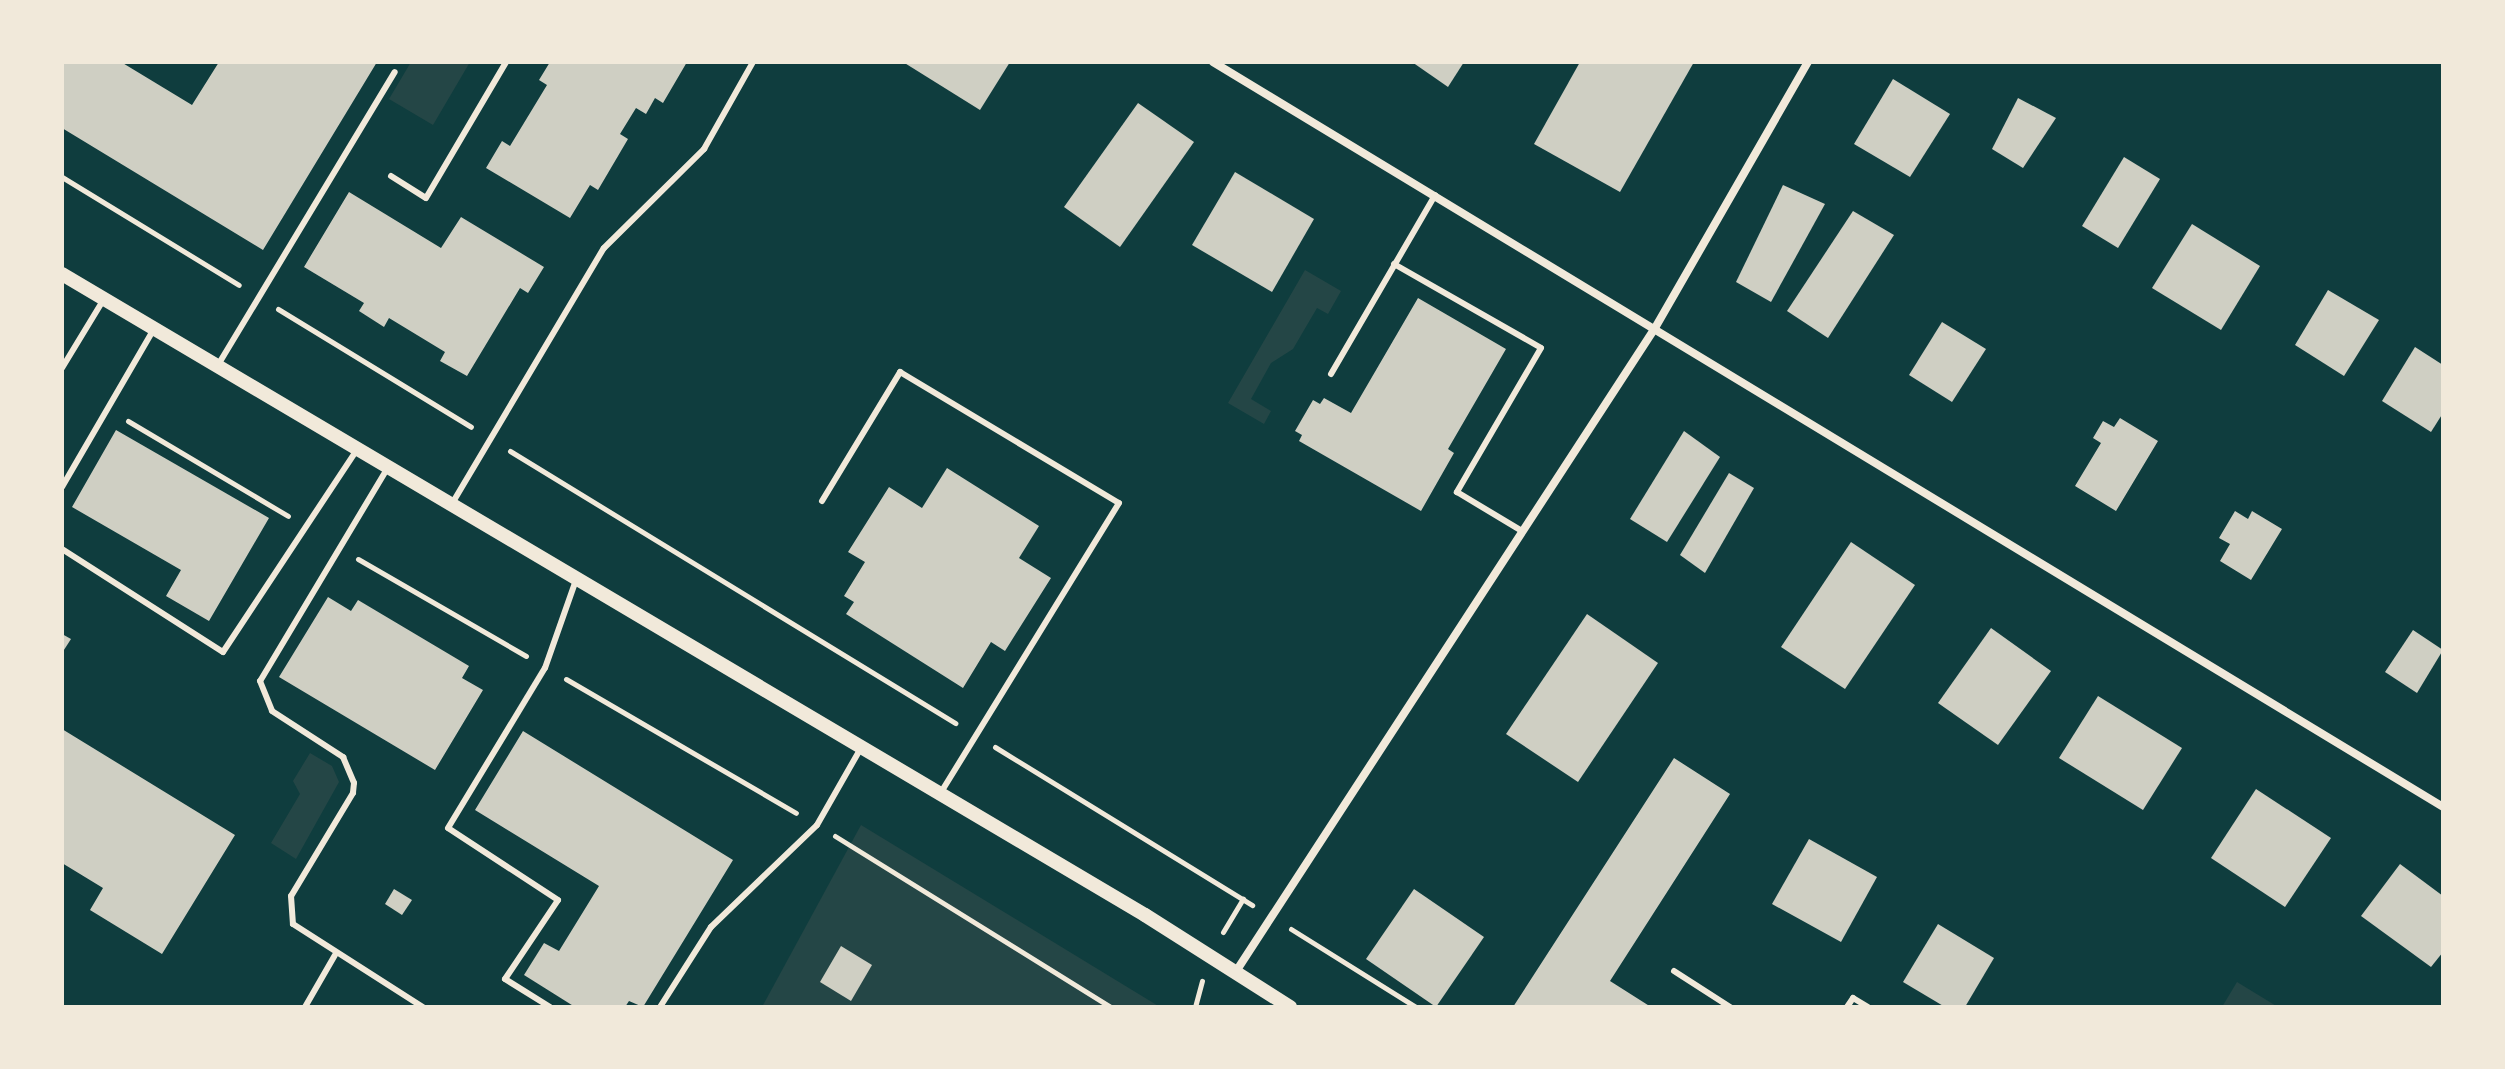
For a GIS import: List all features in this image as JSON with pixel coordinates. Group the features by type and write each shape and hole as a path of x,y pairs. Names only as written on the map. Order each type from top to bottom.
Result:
{"street":[{"path":"1213,62 2443,807"},
{"path":"1235,973 1655,328 1808,62"},
{"path":"62,274 940,794 1290,1007"}],"lane":[{"path":"391,176 426,198 506,62"},
{"path":"451,505 604,248 704,149 753,62"},
{"path":"218,365 395,72"},
{"path":"1331,374 1435,195"},
{"path":"1394,264 1541,348 1457,492 1522,531"},
{"path":"62,368 104,299"},
{"path":"62,487 105,407 154,329"},
{"path":"822,501 900,372 1119,503 940,794"},
{"path":"62,549 223,652 303,524 357,449"},
{"path":"388,467 260,681 272,711 343,757 352,773 353,793 289,905 298,932 423,1007"},
{"path":"550,1007 505,979 558,900 448,828 545,668 576,580"},
{"path":"660,1007 711,927 817,825 861,748"},
{"path":"305,1007 335,955"},
{"path":"1674,971 1730,1007"},
{"path":"1847,1007 1853,998 1868,1007"}],"path":[{"path":"62,177 1416,1007"},
{"path":"105,407 303,524"},
{"path":"339,548 817,825 1111,1007"}],"shaded area":[{"path":"411,62 470,62 433,125 389,99"},
{"path":"1305,270 1341,291 1328,314 1317,308 1293,349 1271,363 1251,399 1271,411 1264,424 1228,403"},
{"path":"310,753 332,766 339,782 296,859 271,843 300,794 293,781"},
{"path":"861,825 1160,1007 762,1007"},
{"path":"2237,982 2278,1007 2222,1007"}],"building":[{"path":"62,62 121,62 192,105 219,62 377,62 263,250 62,128"},
{"path":"550,62 687,62 663,103 655,98 646,114 636,108 620,134 628,139 598,190 590,185 570,218 486,168 502,141 510,146 547,85 539,80"},
{"path":"903,62 1010,62 980,110"},
{"path":"1412,62 1464,62 1448,87"},
{"path":"1580,62 1694,62 1620,192 1534,144"},
{"path":"1893,79 1950,114 1910,177 1854,144"},
{"path":"2018,98 2056,118 2023,168 1992,149"},
{"path":"1138,103 1194,142 1120,247 1064,207"},
{"path":"2124,157 2160,179 2118,248 2082,226"},
{"path":"1235,172 1314,219 1272,292 1192,245"},
{"path":"1783,185 1825,204 1771,302 1736,282"},
{"path":"349,192 441,248 461,217 544,267 528,293 520,288 467,376 440,361 445,352 389,318 384,327 359,311 364,303 304,267"},
{"path":"1853,211 1894,235 1828,338 1787,311"},
{"path":"2192,224 2260,266 2221,330 2152,288"},
{"path":"2328,290 2379,320 2344,376 2295,345"},
{"path":"1418,298 1506,349 1448,449 1454,453 1421,511 1299,441 1302,435 1295,431 1313,400 1320,404 1324,398 1351,413"},
{"path":"1942,322 1986,349 1952,402 1909,375"},
{"path":"2415,347 2443,365 2443,413 2431,432 2382,401"},
{"path":"2120,418 2158,441 2116,511 2075,486 2101,443 2093,438 2103,421 2114,427"},
{"path":"116,430 269,518 209,621 166,596 181,570 72,507"},
{"path":"1684,431 1720,457 1667,542 1630,519"},
{"path":"947,468 1039,526 1019,558 1051,578 1005,651 991,642 963,688 846,614 854,602 844,596 865,562 848,552 889,487 922,508"},
{"path":"1729,473 1754,488 1705,573 1680,555"},
{"path":"2235,511 2248,519 2252,511 2282,529 2251,580 2220,561 2230,544 2219,538"},
{"path":"1851,542 1915,585 1845,689 1781,647"},
{"path":"328,597 351,611 358,600 469,666 462,678 483,690 435,770 279,677"},
{"path":"1587,614 1658,663 1578,782 1506,734"},
{"path":"1991,628 2051,671 1998,745 1938,703"},
{"path":"2413,630 2443,650 2417,693 2385,672"},
{"path":"62,634 71,639 62,653"},
{"path":"2098,696 2182,748 2143,810 2059,758"},
{"path":"62,729 235,835 162,954 90,910 103,888 62,863"},
{"path":"523,731 733,860 643,1007 629,1001 625,1007 575,1007 524,975 544,943 559,951 599,886 475,810"},
{"path":"1674,758 1730,794 1610,981 1651,1007 1513,1007"},
{"path":"2256,789 2331,838 2285,907 2211,858"},
{"path":"1809,839 1877,877 1841,942 1772,904"},
{"path":"2400,864 2443,896 2443,952 2431,967 2361,916"},
{"path":"394,889 412,900 402,915 385,904"},
{"path":"1414,889 1484,937 1436,1007 1366,959"},
{"path":"1938,924 1994,958 1965,1007 1945,1007 1903,982"},
{"path":"841,946 872,965 851,1001 820,982"}]}
